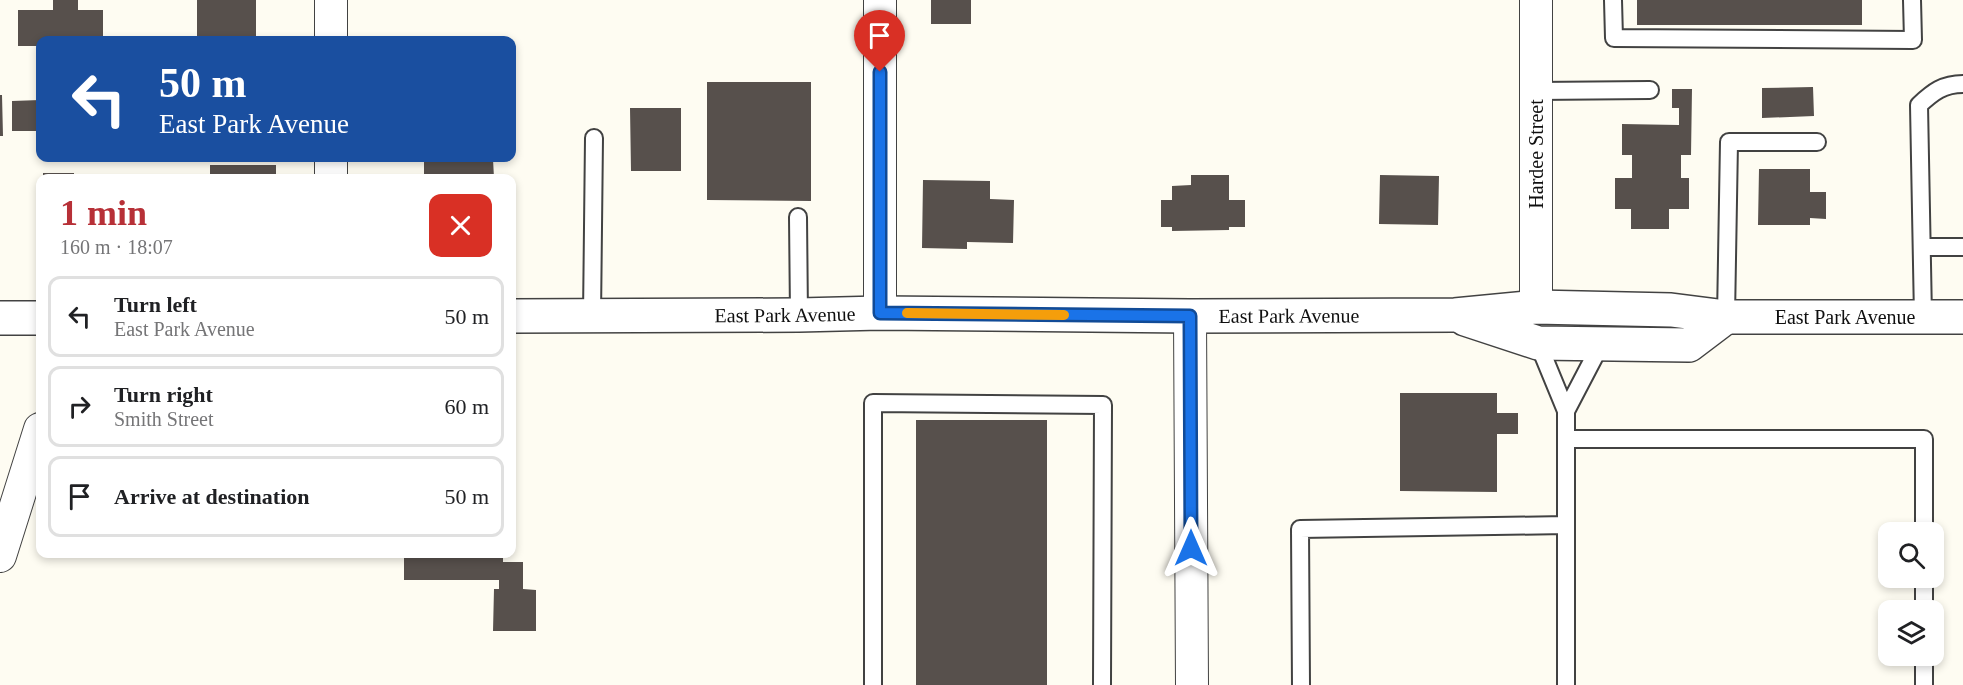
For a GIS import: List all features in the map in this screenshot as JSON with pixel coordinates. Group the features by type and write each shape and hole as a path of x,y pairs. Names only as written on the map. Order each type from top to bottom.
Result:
{"street":[{"path":"331,0 331,36"},
{"path":"880,0 880,313"},
{"name":"Hardee Street","path":"1536,0 1536,307"},
{"name":"East Park Avenue","path":"516,316 880,313 1190,316 1455,315 1536,307 1671,310 1726,317 1963,316"},
{"name":"East Park Avenue","path":"1455,315 1538,344 1689,345 1726,317"},
{"path":"1190,316 1192,685"},
{"path":"0,318 36,318"},
{"path":"0,556 10,496 36,438"}],"lane":[{"path":"1613,0 1614,38 1913,40 1912,0"},
{"path":"1923,317 1919,105 1934,91 1950,84 1963,84"},
{"path":"1536,91 1650,90"},
{"path":"592,316 594,138"},
{"path":"1726,317 1729,142 1817,142"},
{"path":"798,217 799,315"},
{"path":"1922,247 1963,247"},
{"path":"1538,344 1566,411 1566,685"},
{"path":"1566,411 1601,344"},
{"path":"873,685 873,403 1103,405 1102,685"},
{"path":"1566,439 1924,439 1924,522"},
{"path":"1301,685 1300,529 1566,525"},
{"path":"1924,666 1924,685"}],"building":[{"path":"53,0 78,0 78,10 103,10 103,36 36,36 36,46 18,46 18,10 53,10"},
{"path":"197,0 256,0 256,36 197,36"},
{"path":"931,0 971,0 971,24 931,24"},
{"path":"1637,0 1862,0 1862,25 1637,25"},
{"path":"707,82 811,82 811,201 707,200"},
{"path":"1813,87 1814,116 1762,118 1762,88"},
{"path":"1672,89 1692,89 1691,155 1681,155 1681,178 1689,178 1689,209 1669,209 1669,229 1631,229 1631,209 1615,209 1615,178 1632,178 1632,155 1622,155 1622,124 1679,125 1679,108 1672,108"},
{"path":"0,95 2,95 3,136 0,136"},
{"path":"36,100 36,131 12,131 12,101"},
{"path":"630,108 681,108 681,171 631,171"},
{"path":"424,162 493,162 494,174 424,174"},
{"path":"210,165 276,165 276,174 210,174"},
{"path":"1759,169 1810,169 1810,192 1826,192 1826,219 1810,218 1810,225 1758,225"},
{"path":"43,173 74,173 74,174"},
{"path":"1191,175 1229,175 1229,200 1245,200 1245,227 1229,227 1229,230 1172,231 1172,227 1161,227 1161,200 1172,200 1172,186 1191,185"},
{"path":"1380,175 1439,176 1438,225 1379,224"},
{"path":"923,180 990,181 990,199 1014,200 1013,243 967,242 967,249 922,248"},
{"path":"1400,393 1497,393 1497,413 1518,413 1518,434 1497,434 1497,492 1400,491"},
{"path":"916,420 1047,420 1047,685 916,685"},
{"path":"404,558 503,558 503,562 523,562 523,589 536,590 536,631 493,631 494,589 499,589 499,580 404,580"}],"slow traffic":[{"path":"907,313 1064,315"}],"route":[{"path":"880,72 880,313 1190,316 1191,548"}]}
